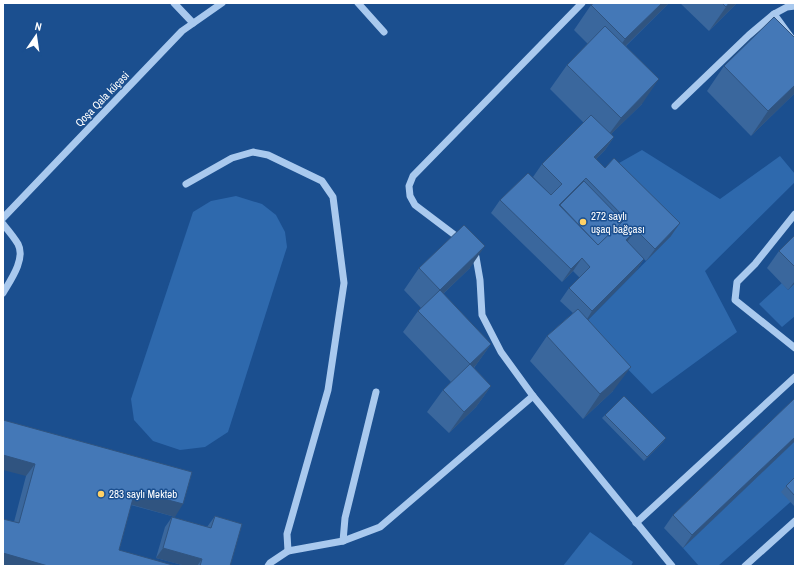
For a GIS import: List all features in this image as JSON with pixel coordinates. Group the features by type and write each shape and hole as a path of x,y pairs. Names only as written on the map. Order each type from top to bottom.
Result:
{"street":[{"path":"174,3 193,23"},
{"name":"Qoşa Qala küçəsi","path":"3,218 182,31 222,3"},
{"path":"358,3 384,32"},
{"path":"582,3 414,176 409,186 410,196 415,206 462,241 476,258 480,280 482,315 501,352 533,396 672,566"},
{"path":"675,106 749,35 774,14 787,7 795,6"},
{"path":"774,14 795,44"},
{"path":"186,184 232,158 253,152 268,155 322,181 333,197 344,283 328,390 287,534 288,551"},
{"path":"795,214 754,264 737,282 735,300 795,348"},
{"path":"3,224 18,245 21,252 17,267 3,293"},
{"path":"636,523 795,377"},
{"path":"343,541 345,518 376,392"},
{"path":"268,566 288,551 343,541 380,527 533,396"},
{"path":"745,566 795,521"}],"shaded area":[{"path":"642,150 720,199 780,156 795,174 795,182 705,271 737,332 652,394 584,324 671,236 605,171"},
{"path":"236,196 262,204 276,215 285,232 287,247 228,432 205,447 180,450 153,441 134,420 131,399 193,212 211,201"},
{"path":"782,283 788,290 795,283 795,316 782,327 759,304"},
{"path":"795,441 795,498 718,566 699,566 683,548"},
{"path":"590,532 633,562 631,566 563,566"}],"building":[{"path":"594,3 662,3 625,39 591,5"},
{"path":"722,3 729,3 726,7"},
{"path":"774,17 795,38 795,85 768,111 724,66"},
{"path":"605,26 659,79 621,118 567,65"},
{"path":"591,115 614,137 594,157 605,168 614,158 680,223 655,249 636,230 626,240 644,259 592,311 569,288 590,267 582,258 571,269 500,200 528,173 551,195 562,184 542,164","holes":["586,178 625,218 598,245 559,205"]},
{"path":"584,181 623,221 598,245 560,205"},
{"path":"464,225 485,246 440,290 419,268"},
{"path":"795,235 795,267 779,251"},
{"path":"440,290 491,344 470,364 418,311"},
{"path":"578,309 631,367 600,394 547,336"},
{"path":"470,364 491,386 464,412 443,390"},
{"path":"624,396 666,438 647,457 605,415"},
{"path":"795,398 795,437 692,535 673,515"},
{"name":"283 saylı Məktəb","path":"3,420 192,472 183,504 135,491 119,550 176,566 48,566 3,553 3,519 19,523 35,464 3,455"},
{"path":"795,477 795,496 786,486"},
{"path":"215,516 242,524 230,566 200,566 202,559 163,548 172,517 211,528"}],"place":[{"name":"272 saylı uşaq bağçası","path":"583,222"},
{"name":"283 saylı Məktəb","path":"101,494"}]}
